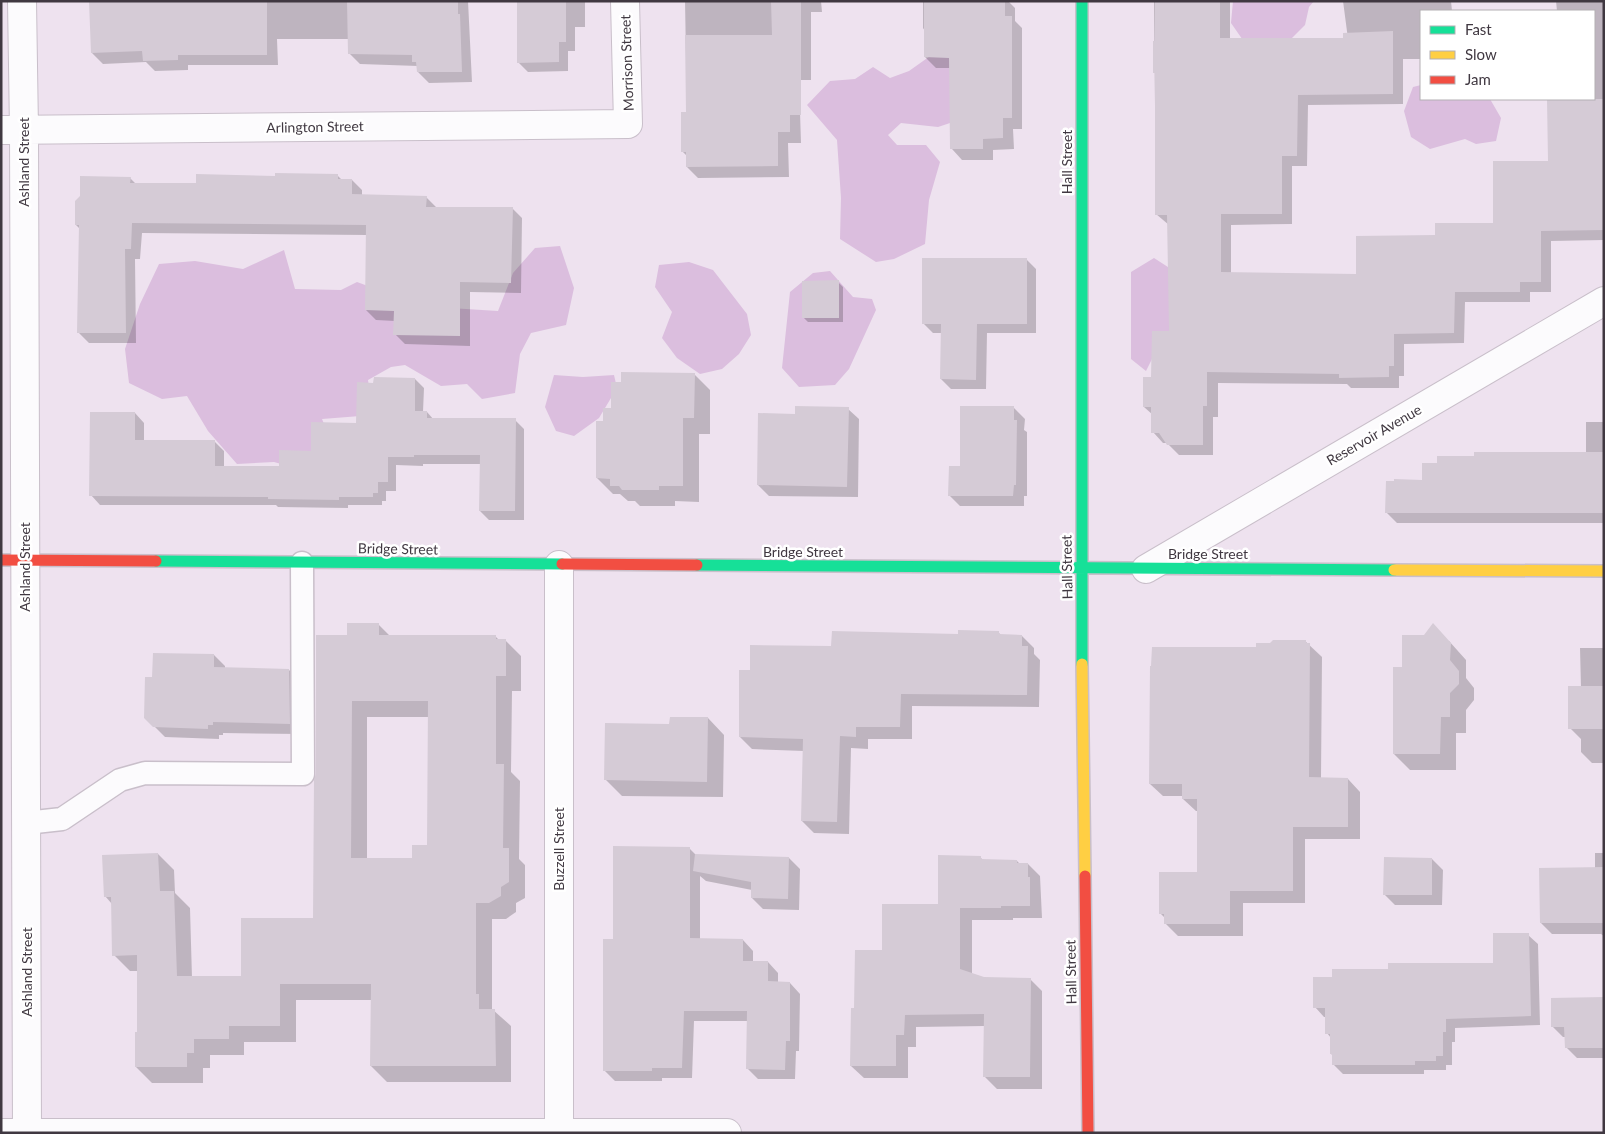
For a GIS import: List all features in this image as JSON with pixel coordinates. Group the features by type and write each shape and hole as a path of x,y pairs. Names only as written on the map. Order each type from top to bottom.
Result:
{"main road":[{"name":"Hall Street","path":"1082,1 1082,568 1088,1133"},
{"name":"Bridge Street","path":"13,561 1604,571"}],"street":[{"name":"Ashland Street","path":"22,1 13,130 13,561 26,823 27,1133"},
{"name":"Morrison Street","path":"625,1 628,124"},
{"name":"Arlington Street","path":"13,130 628,124"},
{"name":"Reservoir Avenue","path":"1146,569 1604,302"},
{"name":"Buzzell Street","path":"559,565 559,1132"},
{"path":"1,1133 728,1133"}],"lane":[{"path":"26,823 62,819 120,780 145,773 303,774 302,563"}],"shaded area":[{"path":"1233,1 1314,1 1309,7 1305,25 1279,51 1247,46 1231,23"},
{"path":"933,54 959,57 959,120 938,127 901,123 888,135 897,145 926,145 940,162 929,200 925,244 894,259 876,262 840,239 841,198 837,140 807,105 830,81 855,79 873,67 890,78 909,71"},
{"path":"1420,85 1420,100 1491,100 1501,118 1496,141 1476,144 1465,139 1430,149 1411,137 1404,111 1413,87"},
{"path":"560,246 574,288 566,325 531,333 520,354 515,393 482,399 467,384 441,386 405,365 391,367 368,380 373,415 322,419 330,439 318,474 274,462 237,464 208,431 187,396 162,399 129,383 125,349 140,304 159,264 195,261 243,269 284,250 295,289 341,290 357,282 384,292 450,308 498,311 513,273 535,248"},
{"path":"1154,258 1185,278 1222,323 1163,337 1146,371 1131,359 1131,272"},
{"path":"689,262 713,270 747,314 751,335 739,354 722,369 700,374 677,358 662,338 672,312 655,287 659,265"},
{"path":"830,271 853,297 872,299 876,310 849,369 835,385 799,387 782,368 790,292 813,273"},
{"path":"554,375 583,377 614,375 617,388 599,418 574,436 556,431 545,407"}],"building":[{"path":"89,1 267,1 267,55 178,55 178,60 143,61 142,51 91,53"},
{"path":"347,1 458,1 462,72 417,72 416,62 412,62 412,55 348,54"},
{"path":"517,1 566,1 566,42 559,42 559,62 517,63"},
{"path":"771,1 801,1 801,115 790,115 790,132 778,132 778,166 686,167 686,152 681,152 681,112 686,112 685,35 772,35"},
{"path":"924,1 1005,1 1005,16 1012,16 1012,118 1003,118 1003,138 983,139 983,149 950,149 949,58 924,57"},
{"path":"1155,1 1220,1 1220,38 1343,38 1343,33 1393,31 1393,94 1298,95 1297,156 1282,156 1282,214 1221,214 1221,272 1356,274 1356,236 1435,235 1435,223 1493,223 1493,161 1548,161 1547,100 1604,99 1604,230 1541,231 1541,282 1520,282 1520,292 1455,292 1454,333 1394,334 1394,366 1389,366 1389,377 1339,378 1339,374 1207,372 1207,406 1203,406 1203,445 1167,445 1159,433 1151,433 1151,407 1143,407 1143,377 1151,377 1152,331 1169,331 1167,215 1155,215 1155,73 1153,73 1153,41 1155,41"},
{"path":"275,173 338,174 338,179 352,179 352,194 427,196 426,207 513,207 511,283 460,282 460,336 393,335 394,311 365,310 366,225 132,223 131,249 125,249 126,333 77,333 79,225 75,225 75,201 80,196 80,176 131,177 130,183 196,183 196,174 275,176"},
{"path":"922,258 1027,258 1027,324 977,324 976,380 940,379 941,324 922,324"},
{"path":"839,280 839,318 802,318 802,281"},
{"path":"621,372 695,373 694,418 683,418 683,486 659,486 659,490 622,490 619,486 610,486 610,479 596,478 596,421 603,421 603,408 611,408 611,382 621,382"},
{"path":"374,377 415,378 415,411 427,411 427,418 516,418 515,511 479,511 480,455 388,457 388,482 378,482 378,493 373,493 373,497 339,497 339,500 268,499 268,497 89,496 90,412 135,412 135,440 215,440 215,466 279,466 279,450 311,451 311,422 356,423 357,382 373,383"},
{"path":"795,406 849,407 847,487 757,485 758,413 795,414"},
{"path":"960,406 1014,406 1014,420 1017,420 1016,485 1014,485 1013,496 948,496 949,466 960,466"},
{"path":"1474,452 1604,452 1604,513 1385,513 1386,481 1394,481 1394,479 1422,480 1422,463 1437,463 1437,456 1474,456"},
{"path":"347,623 379,623 379,635 496,635 496,639 506,639 506,676 496,676 496,764 504,764 503,848 509,848 509,882 501,887 501,896 489,903 476,903 476,994 479,994 479,1009 495,1009 496,1066 370,1066 371,984 280,984 280,1026 229,1026 229,1039 194,1039 194,1053 187,1053 187,1067 135,1067 137,955 112,956 111,897 104,897 102,855 158,853 160,891 174,891 177,976 241,976 241,918 313,918 316,635 347,635","holes":["352,701 428,701 427,845 412,845 412,858 351,858"]},
{"path":"1433,623 1451,643 1450,660 1459,671 1459,684 1450,693 1450,717 1441,717 1440,754 1393,754 1393,667 1402,667 1402,635 1424,635"},
{"path":"958,630 999,631 999,634 1022,635 1022,646 1028,646 1027,695 901,694 900,727 856,727 856,737 840,736 837,822 801,821 803,739 739,737 739,670 750,670 750,645 831,646 832,631 958,634"},
{"path":"1273,640 1306,640 1306,643 1310,643 1309,777 1348,778 1348,827 1293,827 1293,891 1230,891 1230,924 1164,924 1164,914 1159,914 1159,872 1197,872 1197,799 1182,799 1182,784 1149,784 1150,666 1152,647 1256,647 1256,643 1270,643"},
{"path":"153,653 214,654 214,667 289,669 290,724 213,722 213,725 208,725 208,729 153,727 144,718 145,677 152,677"},
{"path":"1568,686 1604,686 1604,729 1568,729"},
{"path":"670,717 708,717 707,782 604,780 605,723 669,724"},
{"path":"613,846 690,847 690,938 743,939 743,961 768,961 768,981 790,982 790,1041 786,1041 785,1070 746,1069 747,1011 684,1011 682,1068 652,1068 652,1071 603,1071 603,939 613,939"},
{"path":"695,854 789,857 788,899 751,898 751,882 693,871"},
{"path":"938,855 981,856 981,859 1017,860 1017,863 1028,863 1030,906 960,908 960,969 984,977 1031,978 1030,1077 983,1077 984,1014 905,1015 904,1035 896,1035 896,1066 850,1066 855,950 882,950 882,904 938,904"},
{"path":"1384,857 1432,858 1432,895 1383,895"},
{"path":"1604,867 1604,923 1540,923 1539,868"},
{"path":"1493,933 1529,933 1531,1016 1446,1019 1446,1032 1443,1032 1443,1056 1436,1056 1436,1061 1415,1061 1415,1065 1332,1065 1330,1034 1325,1034 1325,1008 1313,1008 1313,977 1332,977 1332,969 1388,969 1388,963 1493,963"},
{"path":"1604,997 1604,1048 1565,1048 1564,1027 1551,1027 1551,998"}],"traffic: fast":[{"path":"1082,1 1082,664"},
{"path":"156,561 562,564"},
{"path":"697,565 1394,570"}],"traffic: slow":[{"path":"1394,570 1604,571"},
{"path":"1082,664 1085,876"}],"traffic: jam":[{"path":"1,560 156,561"},
{"path":"562,564 697,565"},
{"path":"1085,876 1088,1133"}]}
